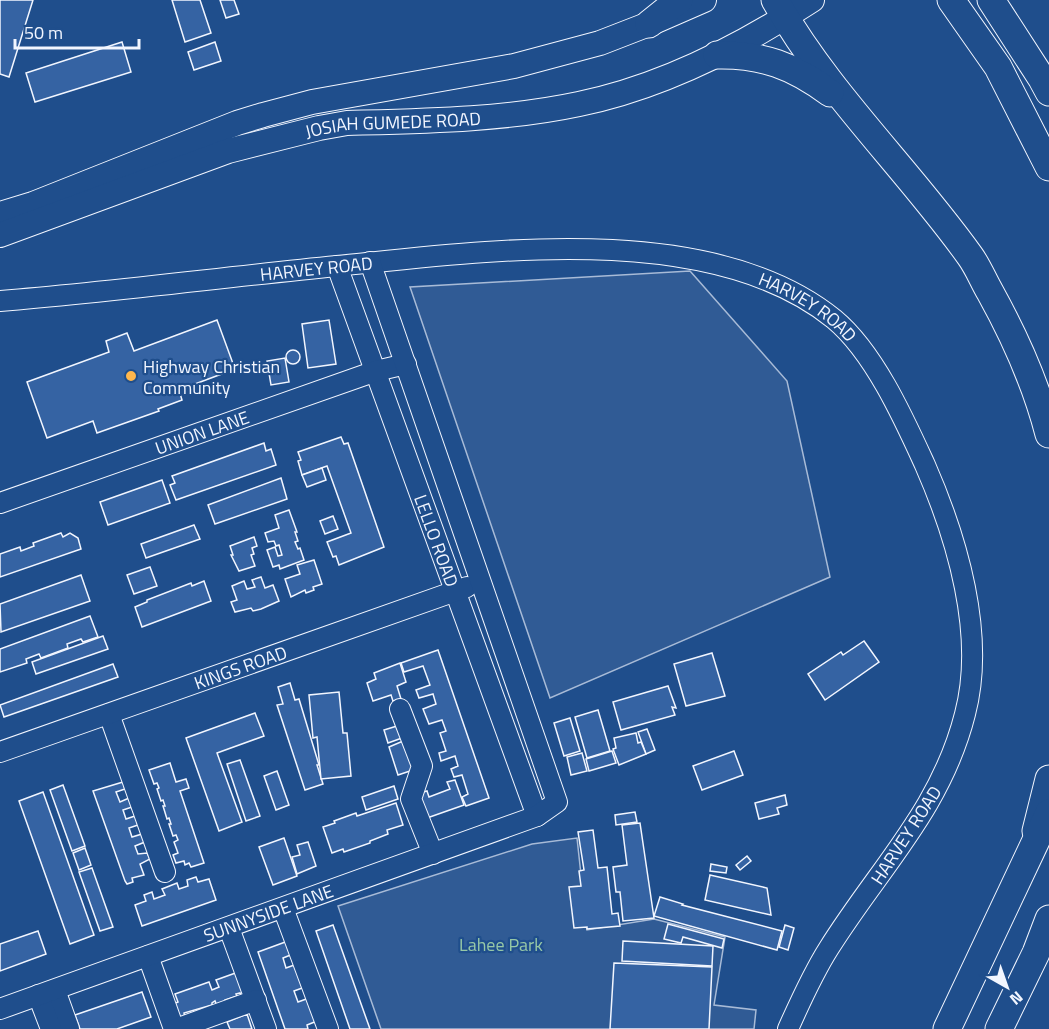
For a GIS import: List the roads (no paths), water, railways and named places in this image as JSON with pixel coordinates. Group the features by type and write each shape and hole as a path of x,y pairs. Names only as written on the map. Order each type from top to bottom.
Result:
{"highway":[{"path":"649,24 679,0"},
{"path":"951,0 998,67 1049,167"},
{"path":"991,0 1049,92"},
{"path":"780,9 864,125 899,165 972,258 1010,327 1041,401 1049,434"},
{"path":"717,54 759,57 806,75 830,93 864,125"},
{"path":"1033,847 1049,778"},
{"path":"947,1029 1049,813"},
{"path":"1036,953 1049,919"},
{"path":"999,1029 1049,926"}],"main road":[{"name":"JOSIAH GUMEDE ROAD","path":"0,214 33,204 216,131 263,115 312,102 514,66 600,43 704,0"},
{"name":"JOSIAH GUMEDE ROAD","path":"0,235 228,151 319,128 347,123 522,114 580,104 624,92 717,54 780,9 812,0"}],"street":[{"name":"HARVEY ROAD","path":"0,301 420,257 551,249 655,253 714,264 765,280 793,293 835,320 868,359 907,425 931,479 950,529 964,579 972,657 967,709 945,772 931,800 905,840 828,949 788,1029"},
{"name":"LELLO ROAD","path":"370,262 557,802"},
{"name":"LELLO ROAD","path":"337,266 537,816"},
{"name":"UNION LANE","path":"0,502 376,371 406,364"},
{"name":"KINGS ROAD","path":"0,752 481,581"},
{"path":"400,709 422,766 411,798 413,807 433,855"},
{"path":"109,714 165,872"},
{"name":"SUNNYSIDE LANE","path":"0,1009 433,855 537,816 557,802"},
{"path":"283,908 328,1029"},
{"path":"229,928 266,1029"},
{"path":"148,956 175,1029 256,1000"},
{"path":"46,992 51,1029"},
{"path":"46,992 69,1029"}],"place":[{"name":"Highway Christian Community","path":"131,376"}],"park label":[{"name":"Lahee Park","path":"501,944"}]}
